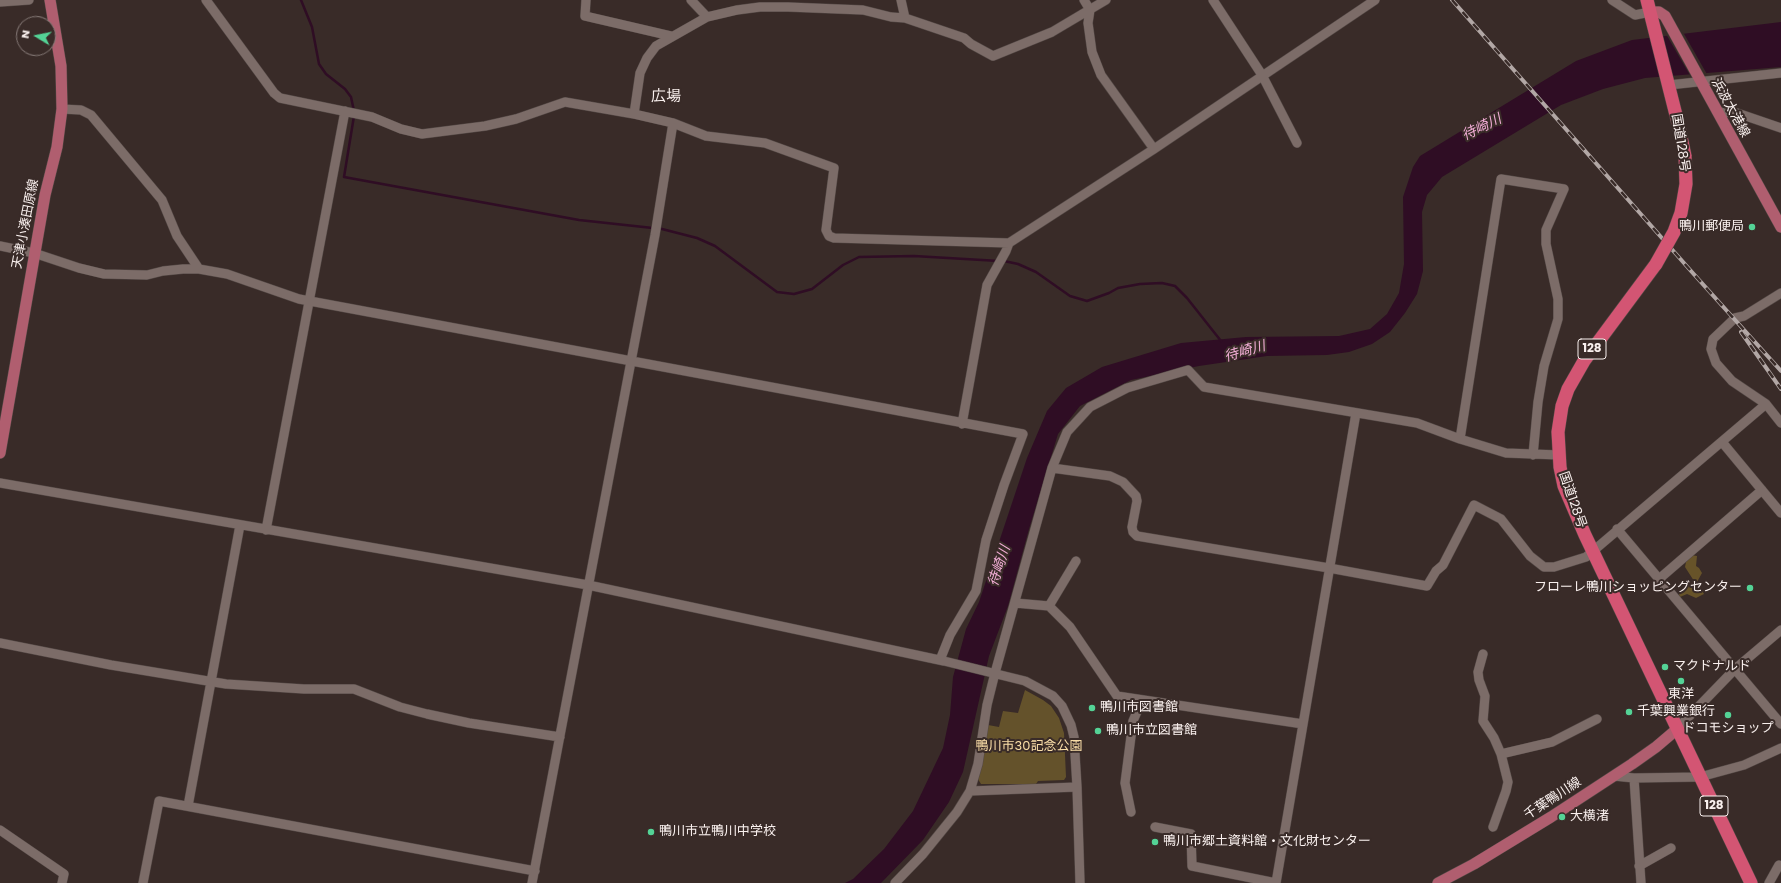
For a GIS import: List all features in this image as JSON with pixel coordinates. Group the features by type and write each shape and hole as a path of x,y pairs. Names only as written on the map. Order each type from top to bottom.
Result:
{"highway":[{"name":"国道128号","path":"1648,6 1668,82 1685,156 1686,184 1681,213 1669,241 1656,264 1575,375 1564,400 1560,419 1558,439 1559,456 1564,486 1593,552 1676,730 1751,883"}],"main road":[{"name":"天津小湊田原線","path":"0,453 34,253 45,195 57,147 62,109 61,66 50,0"},
{"name":"浜波太港線","path":"1648,6 1663,14 1781,227"},
{"name":"千葉鴨川線","path":"1446,882 1614,776 1656,747 1676,730"}],"street":[{"path":"0,2 29,0"},
{"path":"206,0 265,81 280,98 372,117 401,129 422,134 485,126 516,119 565,102 634,114 673,122 706,136 765,144 834,168 826,230 829,236 834,238 1008,247"},
{"path":"586,0 584,16 671,36"},
{"path":"691,0 707,18"},
{"path":"901,0 904,18"},
{"path":"1084,0 1090,10 1088,24 1092,52 1101,75 1154,150"},
{"path":"634,114 640,73 656,46 671,36 707,18 738,10 760,7 863,10 891,17 904,18 964,38 971,44 993,56 1052,32 1106,0"},
{"path":"1213,0 1262,76 1297,143"},
{"path":"962,424 987,285 1008,247 1375,0"},
{"path":"1612,0 1635,15 1648,6"},
{"path":"1668,82 1697,77 1781,73"},
{"path":"62,109 81,110 91,115 162,200 178,236 198,269"},
{"path":"266,530 309,300 350,112"},
{"path":"1717,112 1738,113 1781,128"},
{"path":"532,883 632,360 655,235 673,122"},
{"path":"1460,439 1501,179 1564,189 1546,230 1546,244 1558,299 1558,319 1543,373 1538,402 1533,455"},
{"path":"0,246 34,253 104,274 147,275 163,271 198,269 227,274 299,299 632,360 962,424 1023,434 986,540 976,591 950,635 942,660"},
{"path":"1781,293 1744,316 1735,318 1713,339 1711,349 1716,363 1732,381 1766,404 1781,423"},
{"path":"895,883 923,854 957,812 970,790 978,764 987,705 994,673 1015,604 1052,468 1067,432 1090,407 1127,388 1160,377 1188,370 1204,387 1417,423 1460,439 1506,453 1559,456"},
{"path":"1052,468 1110,476 1123,482 1136,496 1132,527 1133,532 1137,536 1427,586 1436,571 1443,566 1474,505 1501,519 1530,556 1544,567 1554,567 1586,557 1617,529 1766,404"},
{"path":"1155,827 1191,834 1192,866 1276,883 1356,412"},
{"path":"1722,442 1781,513"},
{"path":"0,483 588,585 942,660 1025,681 1053,696 1062,706 1071,725 1074,737 1077,787 1080,883"},
{"path":"1659,579 1762,490"},
{"path":"188,806 240,525"},
{"path":"1617,529 1781,724"},
{"path":"1049,606 1076,560"},
{"path":"1015,604 1049,606 1070,627 1114,692 1122,698 1303,724"},
{"path":"1676,730 1735,669 1781,630"},
{"path":"0,643 111,665 211,682 247,686 258,685 304,689 354,689 400,707 427,714 469,723 560,737"},
{"path":"1483,654 1478,672 1479,680 1485,696 1482,721 1494,738 1501,754 1508,782 1493,827"},
{"path":"1131,812 1125,783 1133,720 1142,700"},
{"path":"1501,754 1552,742 1597,719"},
{"path":"1614,776 1634,778 1700,777 1744,765 1781,748"},
{"path":"1634,778 1641,883"},
{"path":"970,790 1077,787"},
{"path":"143,883 159,801 535,871"},
{"path":"0,830 64,874 62,883"},
{"path":"1639,866 1671,848"},
{"path":"1769,883 1779,865"}],"green space":[{"name":"鴨川市30記念公園","path":"1025,690 1051,706 1059,718 1064,733 1066,777 1064,780 1038,781 1036,784 981,784 978,779 988,725 999,727 1003,711 1018,713"}],"shaded area":[{"path":"1691,555 1697,556 1696,566 1702,573 1697,582 1704,594 1696,598 1687,594 1680,597 1680,592 1694,581 1685,567 1686,562"}],"water":[{"name":"待崎川","path":"1781,22 1781,67 1645,78 1603,89 1561,105 1442,177 1427,195 1422,212 1423,271 1417,294 1405,313 1390,332 1372,344 1349,352 1327,355 1267,356 1199,366 1131,380 1080,406 1058,434 1029,529 1008,606 989,656 963,772 949,802 923,840 881,883 845,883 853,879 884,849 913,811 943,748 950,715 953,677 966,629 979,602 1027,458 1047,411 1066,388 1102,367 1181,343 1246,337 1339,336 1370,329 1387,314 1399,293 1404,264 1403,197 1413,167 1420,156 1576,61 1632,40"}],"pier":[{"path":"1683,32 1708,76 1691,77 1666,34"}],"waterway":[{"path":"301,0 312,27 319,64 326,74 345,89 351,97 354,111"},
{"path":"354,116 344,177 579,220 662,229 697,238 715,246 777,292 794,294 812,289 843,265 859,257 914,256 999,261"},
{"path":"1004,261 1018,264 1036,272 1070,296 1087,301 1118,288 1140,284 1162,283 1175,286 1187,298 1221,341"}],"railway":[{"path":"1452,0 1781,371"},
{"path":"1741,332 1781,389"}],"place":[{"name":"鴨川郵便局","path":"1752,227"},
{"name":"フローレ鴨川ショッピングセンター","path":"1750,588"},
{"name":"マクドナルド","path":"1665,667"},
{"name":"東洋","path":"1681,681"},
{"name":"鴨川市図書館","path":"1092,708"},
{"name":"千葉興業銀行","path":"1629,712"},
{"name":"ドコモショップ","path":"1728,715"},
{"name":"鴨川市立図書館","path":"1098,731"},
{"name":"大横渚","path":"1562,817"},
{"name":"鴨川市立鴨川中学校","path":"651,832"},
{"name":"鴨川市郷土資料館・文化財センター","path":"1155,842"}],"district":[{"name":"広場","path":"666,97"}]}
